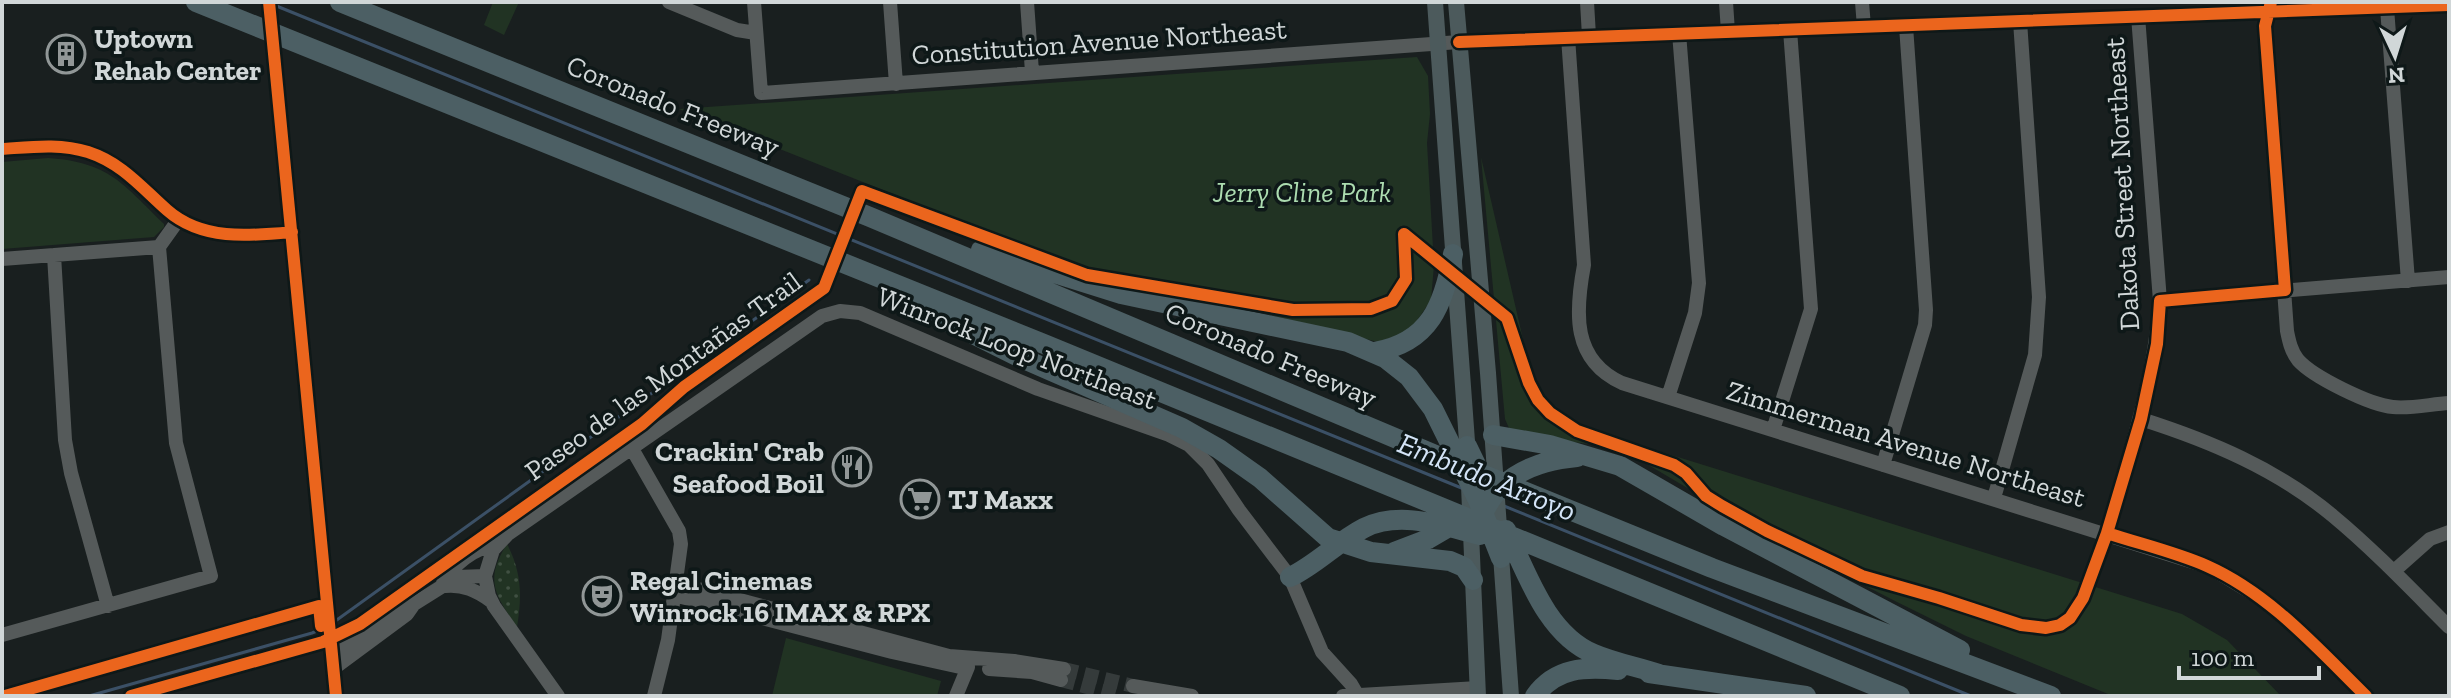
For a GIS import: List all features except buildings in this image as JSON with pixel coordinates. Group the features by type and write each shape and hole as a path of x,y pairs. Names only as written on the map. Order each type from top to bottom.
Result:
{"highway":[{"path":"196,2 1030,338 1900,696"},
{"name":"Coronado Freeway","path":"340,2 870,217 1712,568 2045,693"},
{"path":"870,217 1121,294 1348,342 1374,352 1398,366 1409,377 1438,420 1554,622 1566,636 1592,653 1659,674"},
{"path":"788,242 1017,356 1182,428 1260,478 1328,538 1350,547 1450,561 1464,567 1473,580"},
{"path":"1374,352 1404,344 1427,325 1446,290 1453,254"},
{"path":"1467,438 1502,563"},
{"path":"1493,439 1550,445 1631,471 1724,526 2045,693"},
{"path":"1390,553 1444,530 1517,473 1546,461 1588,456"},
{"path":"1472,550 1495,463"},
{"path":"1290,577 1362,529 1393,520 1436,525 1538,548"},
{"path":"1535,696 1549,681 1579,668 1659,674 1806,696"}],"main road":[{"path":"1435,2 1467,438"},
{"path":"1456,2 1495,463"},
{"path":"1472,550 1478,692"},
{"path":"1502,563 1511,696"}],"street":[{"path":"269,2 336,696"},
{"path":"669,2 737,30 756,33 754,2"},
{"path":"890,2 896,84"},
{"path":"1027,2 1032,72"},
{"path":"1587,2 1589,36"},
{"path":"1726,2 1728,32"},
{"path":"1862,2 1864,27"},
{"name":"Constitution Avenue Northeast","path":"756,33 761,93 1438,43 2138,16 2270,7 2449,5"},
{"path":"2270,7 2265,26 2290,347 2308,368 2355,396 2393,407 2449,403"},
{"path":"2387,8 2408,281"},
{"name":"Dakota Street Northeast","path":"2107,533 2141,419 2157,344 2160,301 2138,16"},
{"path":"1994,498 2035,355 2038,329 2039,297 2020,21"},
{"path":"1883,465 1925,325 1926,310 1906,26"},
{"path":"1773,430 1811,309 1790,30"},
{"path":"1668,397 1699,299 1679,33"},
{"name":"Zimmerman Avenue Northeast","path":"1568,37 1584,265 1580,291 1583,340 1591,362 1609,377 2209,567 2270,604 2366,696"},
{"path":"2,149 51,146 96,155 124,170 179,219 202,230 221,235 292,232"},
{"path":"3,629 108,606 211,576 176,443 159,247 179,219"},
{"path":"2,259 159,247"},
{"path":"54,255 65,440 71,473 108,606"},
{"path":"2160,301 2449,277"},
{"name":"Winrock Loop Northeast","path":"441,586 451,568 482,548 495,546 631,447 822,316 840,311 860,313 1038,389 1169,435 1189,445 1208,464 1290,577 1322,652 1358,696"},
{"path":"2141,419 2194,436 2257,465 2332,514 2449,627"},
{"path":"631,447 679,531 681,544 668,640 654,696"},
{"path":"2394,571 2430,539 2449,532"},
{"path":"495,546 485,576 491,601 558,696"},
{"name":"Winrock Loop Northeast","path":"333,652 401,607 414,604 457,577 485,576"},
{"path":"441,586 472,589 491,601"},
{"path":"675,589 949,656 1012,665 1032,672 1062,674"},
{"path":"675,589 917,658 968,667 1012,665"},
{"name":"Winrock Loop Northeast","path":"334,668 407,614 414,604"},
{"path":"956,696 968,667"},
{"path":"1133,686 1192,696"},
{"path":"1343,696 1478,692"}],"green space":[{"path":"493,2 519,2 504,35 484,25"},
{"name":"Jerry Cline Park","path":"1417,57 1428,76 1430,114 1427,143 1434,265 1431,300 1410,331 1378,342 1072,265 679,109"},
{"path":"1481,157 1532,382 1544,402 1562,419 1581,429 2182,614 2227,640 2281,696 2113,696 1966,636 1897,602 1772,538 1640,460 1598,445 1512,435 1505,419"},
{"path":"48,158 69,160 101,170 137,197 164,227 154,237 2,249 2,162"},
{"path":"507,544 520,585 517,627 495,587 496,568"},
{"path":"786,638 941,681 937,696 772,696"}],"waterway":[{"path":"274,5 1464,489"},
{"name":"Embudo Arroyo","path":"334,622 809,280"},
{"name":"Embudo Arroyo","path":"1504,506 1971,696"},
{"name":"Embudo Arroyo","path":"89,696 324,628"}],"tunnel":[{"path":"1064,669 1133,686"},
{"path":"1061,680 1121,696"}],"cycle path":[{"path":"269,2 336,696"},
{"path":"1404,234 1507,318 1529,383 1538,400 1550,413 1577,431 1674,465 1686,473 1706,496 1722,506 1862,576 2021,625 2046,628 2060,625 2070,618 2083,598 2107,533 2141,419 2157,344 2160,301 2285,290 2265,26 2271,2"},
{"path":"1459,42 2449,5"},
{"path":"2,149 56,147 88,152 121,169 181,220 211,232 243,235 292,232"},
{"name":"Paseo de las Montañas Trail","path":"131,696 323,642 360,624 642,424 684,387 824,288 862,191 1087,275 1293,310 1371,309 1392,301 1406,279 1404,234"},
{"path":"2107,533 2183,556 2230,578 2292,624 2366,696"},
{"path":"5,696 319,606 321,626"}],"place":[{"name":"Uptown Rehab Center","path":"66,54"},
{"name":"Crackin' Crab Seafood Boil","path":"852,467"},
{"name":"TJ Maxx","path":"920,499"},
{"name":"Regal Cinemas Winrock 16 IMAX & RPX","path":"602,596"}]}
